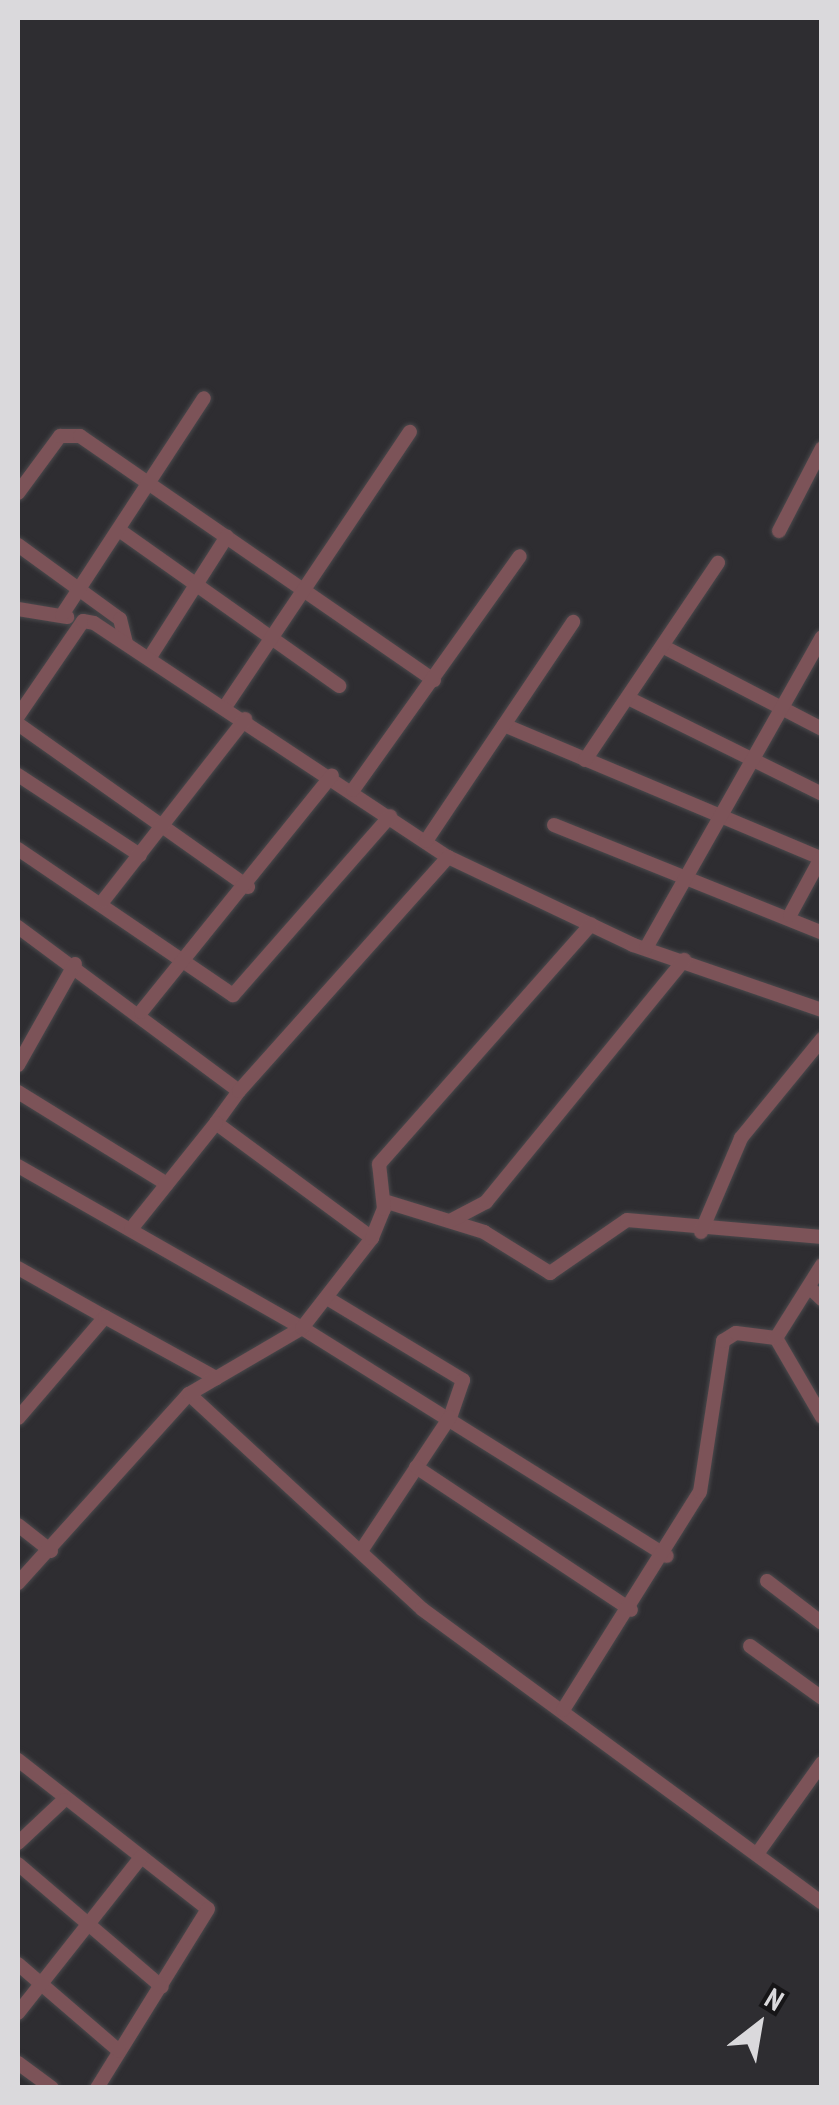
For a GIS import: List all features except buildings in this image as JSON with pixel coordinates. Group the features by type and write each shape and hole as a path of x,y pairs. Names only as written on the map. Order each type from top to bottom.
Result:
{"street":[{"path":"62,615 204,398"},
{"path":"227,704 410,432"},
{"path":"18,493 65,433 150,483 434,680"},
{"path":"778,531 822,448"},
{"path":"118,530 340,686"},
{"path":"150,657 227,536"},
{"path":"18,545 120,619 126,642"},
{"path":"353,790 520,556"},
{"path":"586,760 718,563"},
{"path":"18,609 82,621 126,642 227,704 448,857 646,948 822,1010"},
{"path":"18,716 82,621"},
{"path":"426,841 573,622"},
{"path":"646,948 781,707 816,659 822,636"},
{"path":"664,647 822,729"},
{"path":"628,698 822,794"},
{"path":"103,901 246,719"},
{"path":"18,724 248,887"},
{"path":"504,725 719,819 821,857 790,914"},
{"path":"18,775 140,855"},
{"path":"141,1012 248,887 332,776"},
{"path":"18,849 103,901 226,992 242,991 390,816"},
{"path":"554,826 790,914 822,933"},
{"path":"131,1229 239,1091 448,857"},
{"path":"18,1584 189,1394 302,1328 372,1238 384,1201 379,1164 591,924"},
{"path":"18,927 141,1012 239,1091"},
{"path":"446,1222 486,1202 684,960"},
{"path":"18,1065 75,964"},
{"path":"701,1232 740,1138 822,1039"},
{"path":"18,1092 167,1184"},
{"path":"216,1124 372,1238"},
{"path":"18,1166 450,1416 667,1556"},
{"path":"384,1201 484,1232 550,1273 574,1265 616,1223 701,1232 822,1236"},
{"path":"776,1338 822,1266"},
{"path":"18,1268 216,1378"},
{"path":"809,1287 822,1300"},
{"path":"327,1298 457,1373 461,1395 360,1551"},
{"path":"18,1418 106,1317"},
{"path":"563,1710 667,1556 704,1480 711,1376 723,1341 736,1333 776,1338"},
{"path":"776,1338 822,1416"},
{"path":"189,1394 422,1610 822,1903"},
{"path":"416,1466 631,1610"},
{"path":"18,1525 51,1551"},
{"path":"766,1581 822,1623"},
{"path":"750,1646 822,1698"},
{"path":"18,1760 64,1800 208,1909 97,2088"},
{"path":"756,1854 822,1762"},
{"path":"18,1842 64,1800"},
{"path":"18,2014 141,1857"},
{"path":"18,1864 162,1986"},
{"path":"18,1964 119,2051"},
{"path":"18,2063 52,2088"}]}
